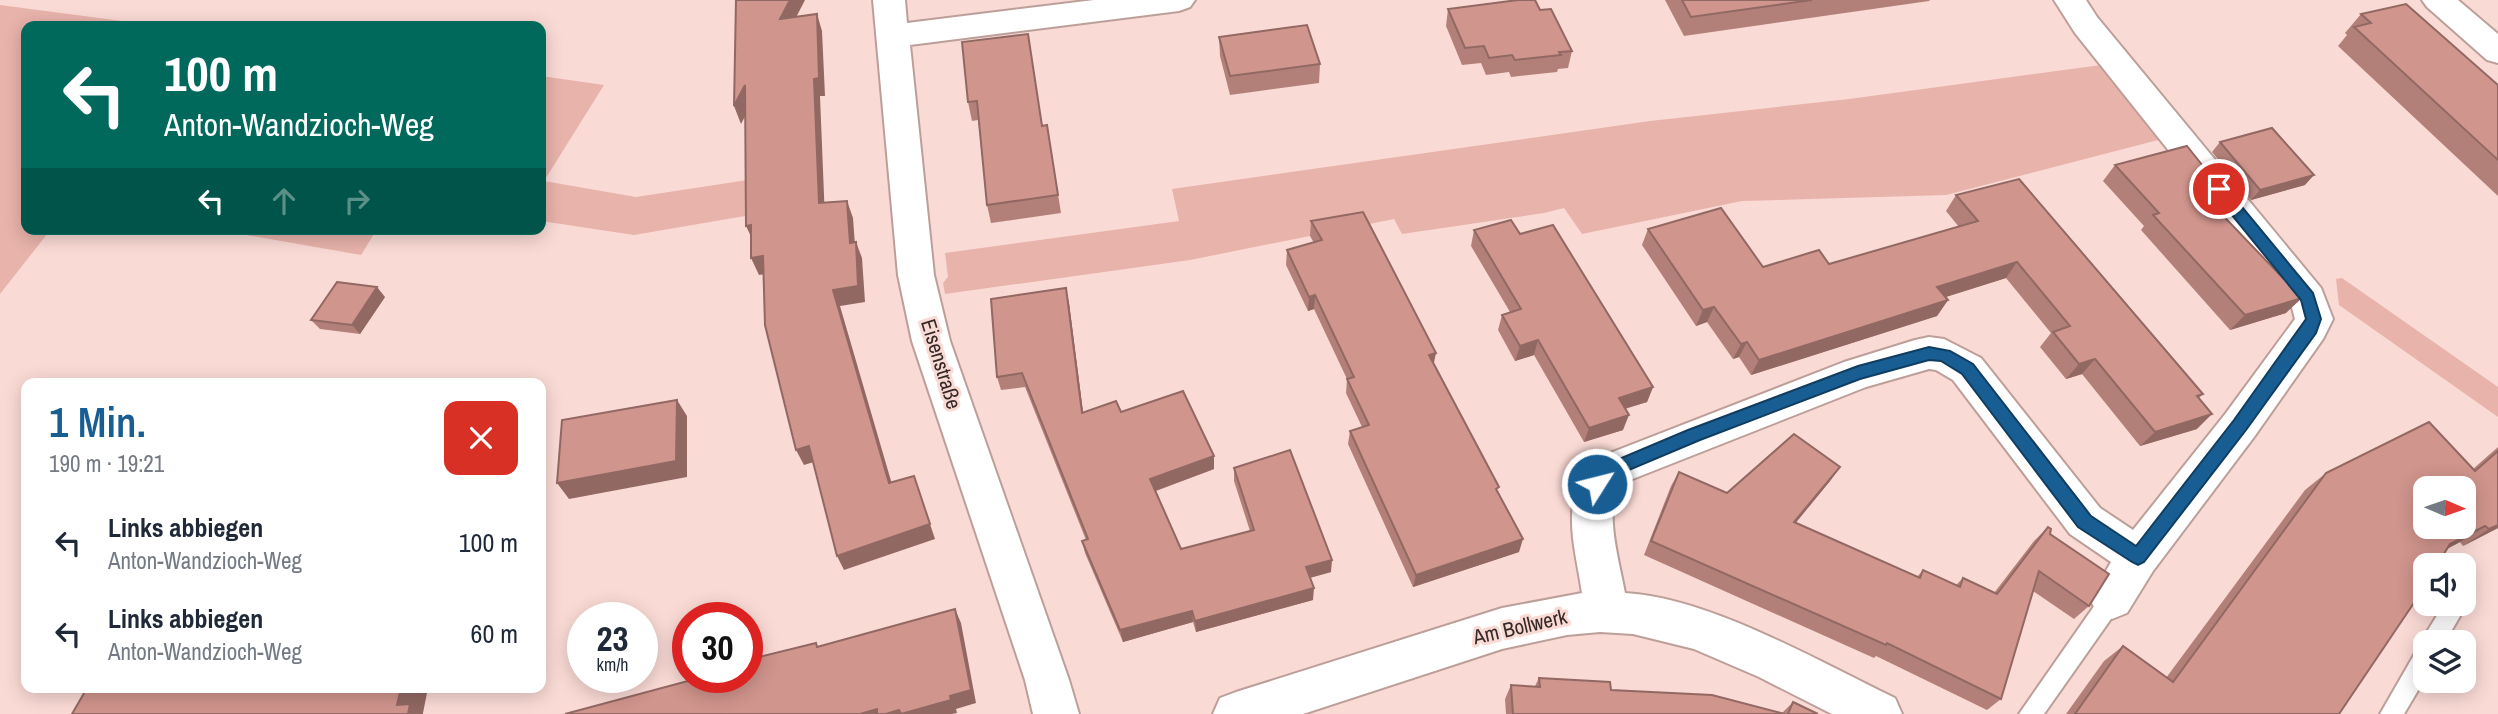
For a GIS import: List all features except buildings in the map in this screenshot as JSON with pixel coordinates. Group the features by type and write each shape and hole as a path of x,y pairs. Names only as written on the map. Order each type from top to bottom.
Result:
{"street":[{"path":"891,18 1179,0"},
{"path":"2070,0 2086,25 2308,298 2314,319 2240,425 2138,557 2112,599"},
{"path":"2438,0 2498,52"},
{"name":"Eisenstraße","path":"891,18 916,275 931,341 1047,680 1056,714"},
{"path":"1607,613 1591,514 1594,491 1606,472 1694,435 1858,373 1929,353 1944,355 1967,369 2085,521 2138,557"},
{"name":"Am Bollwerk","path":"1236,714 1518,623 1568,614 1607,613 1664,620 1730,643 1879,714"}],"lane":[{"path":"2030,714 2112,599"},
{"path":"2391,714 2413,677"}],"shaded area":[{"path":"0,5 122,21 21,21 21,235 46,235 0,294"},
{"path":"2101,65 2162,139 1946,195 1742,201 1582,234 1564,208 1402,234 1394,219 1190,260 945,294 943,283 948,277 945,253 1179,221 1172,189 1650,121 1849,99"},
{"path":"546,77 604,85 546,178"},
{"path":"768,177 769,212 634,235 546,222 546,181 636,197"},
{"path":"246,235 373,235 361,255"},
{"path":"2342,278 2498,387 2498,417 2339,305 2336,279"}],"route":[{"path":"1597,484 1606,472 1694,435 1858,373 1929,353 1944,355 1967,369 2085,521 2138,557 2240,425 2314,319 2308,298 2219,189"}]}
